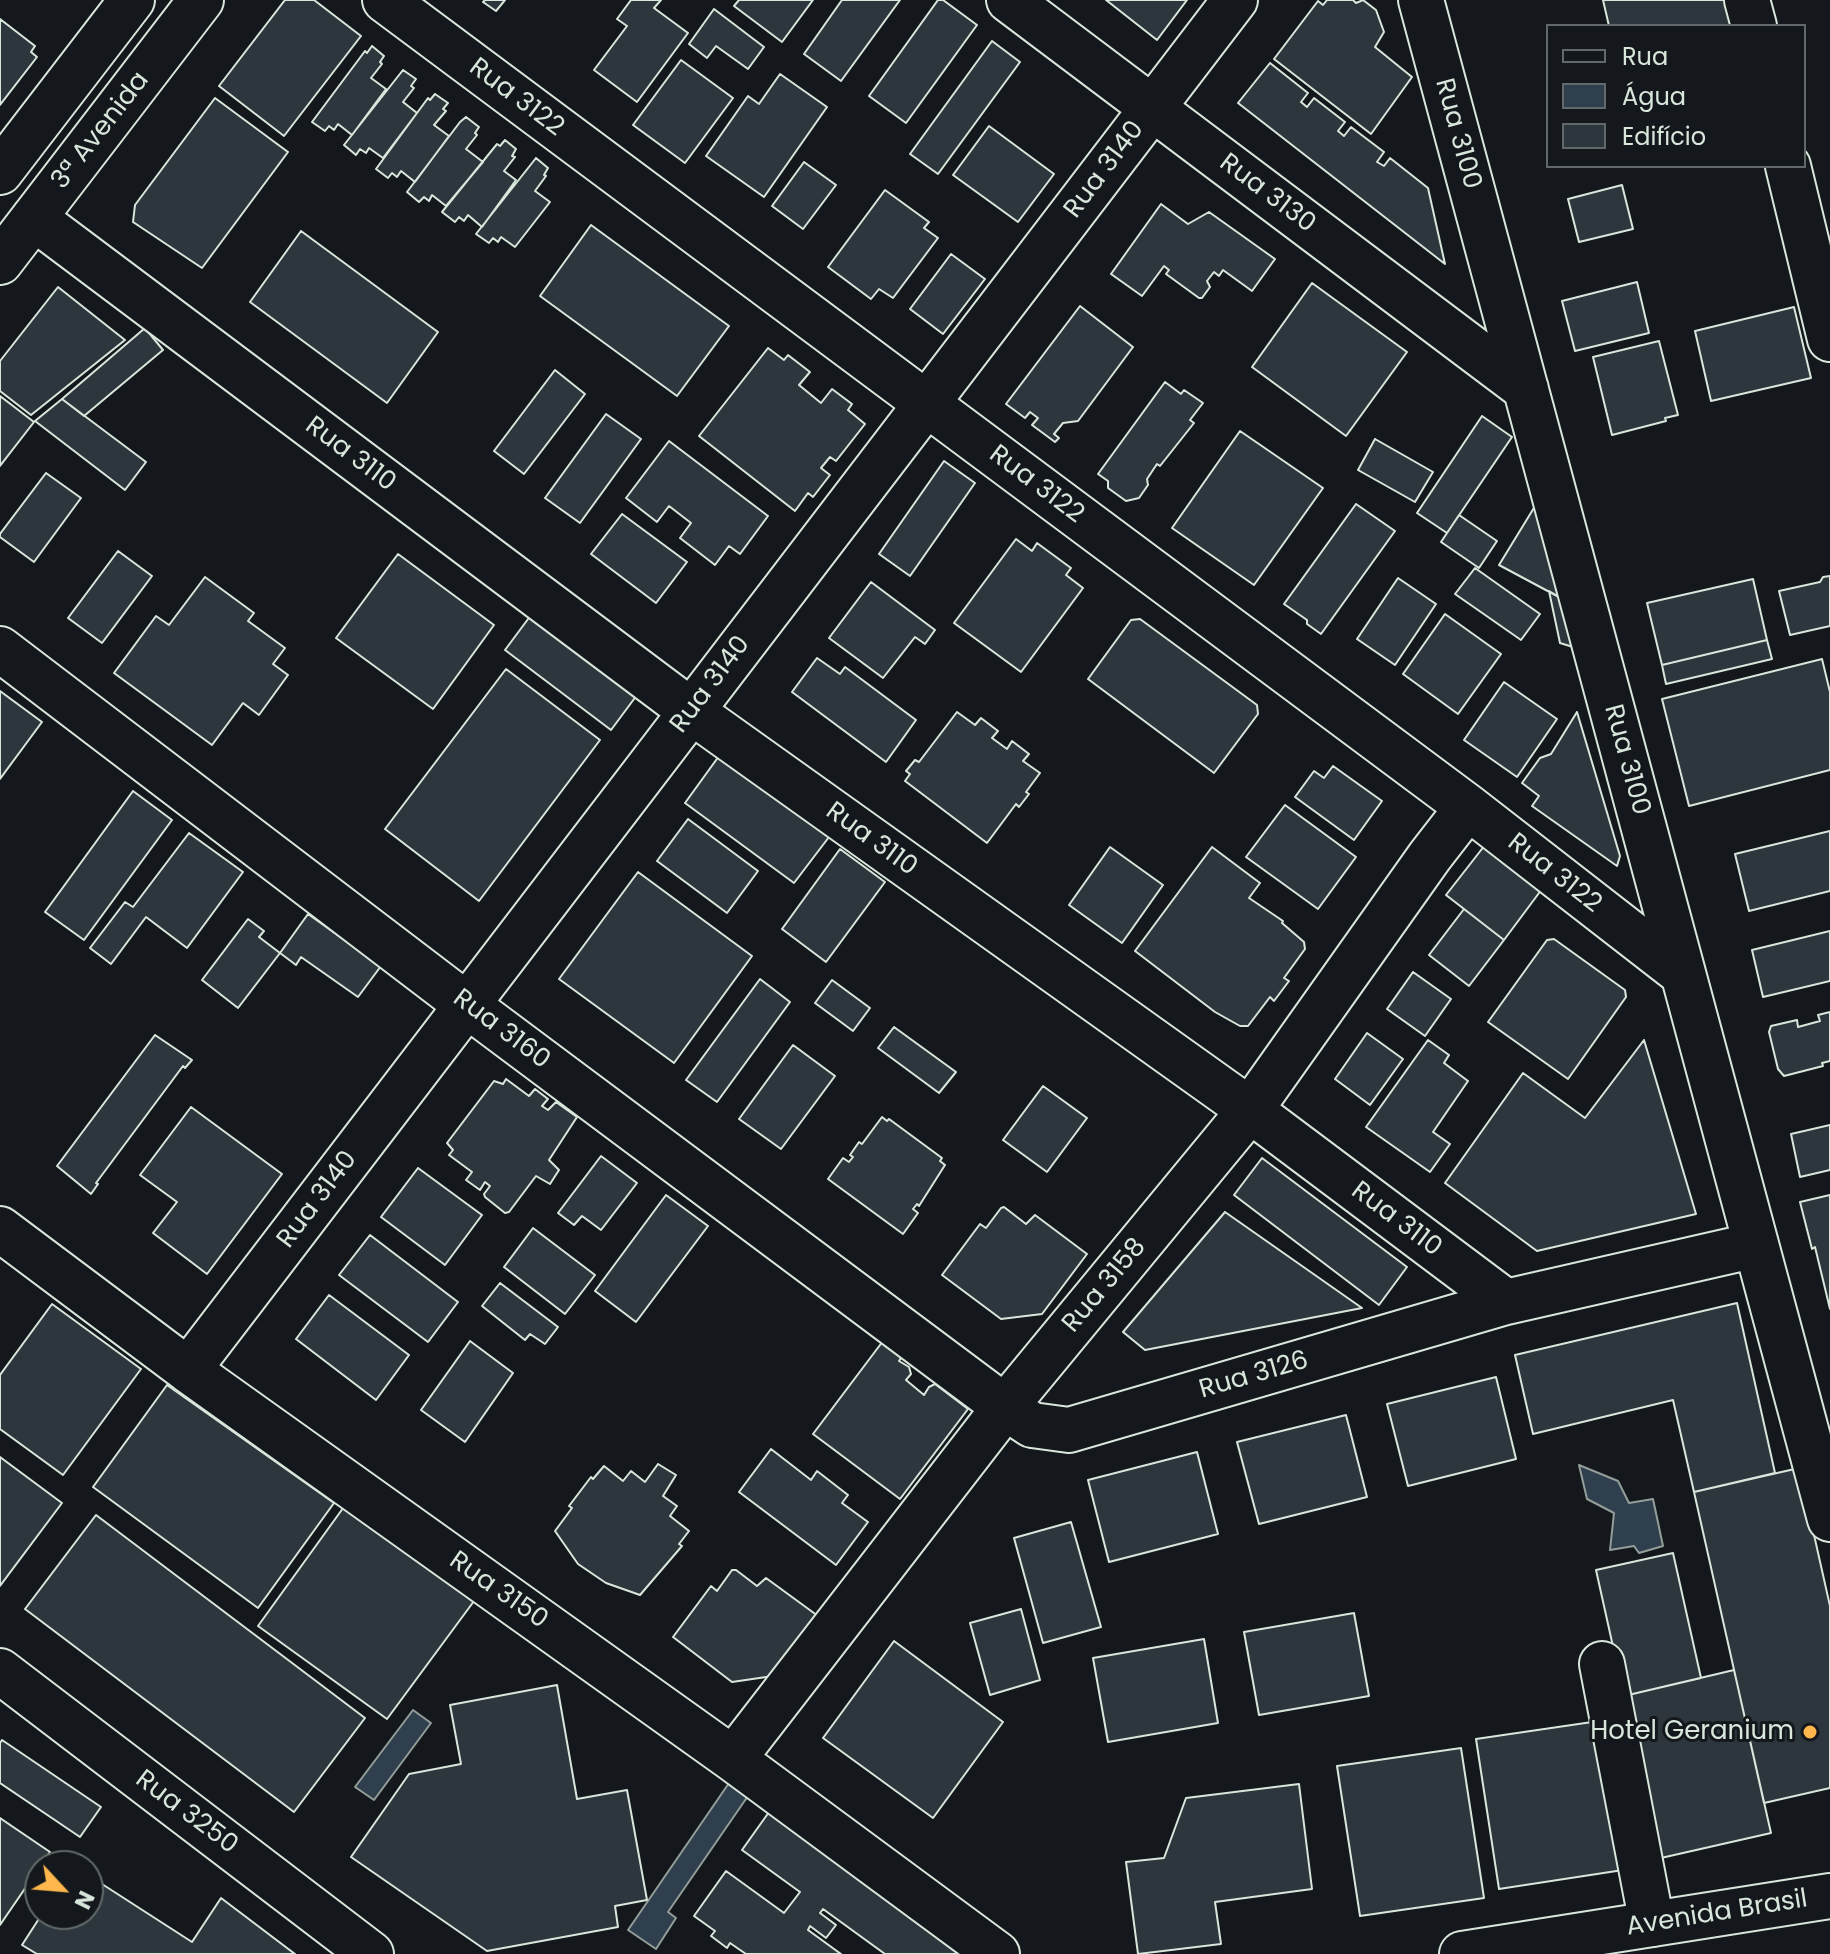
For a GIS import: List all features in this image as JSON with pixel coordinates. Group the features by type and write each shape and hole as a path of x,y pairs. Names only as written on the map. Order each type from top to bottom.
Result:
{"street":[{"name":"3ª Avenida","path":"0,172 132,0"},
{"name":"3ª Avenida","path":"0,262 201,0"},
{"name":"Rua 3122","path":"385,0 1468,807 1683,974"},
{"name":"Rua 3130","path":"1009,0 1526,389"},
{"name":"Rua 3140","path":"188,1370 1235,0"},
{"name":"Rua 3100","path":"1421,0 1830,1519"},
{"path":"1747,0 1753,24"},
{"path":"1788,168 1830,339"},
{"name":"Rua 3110","path":"34,218 691,711 1250,1110 1506,1302"},
{"name":"Rua 3160","path":"0,649 467,1005 1005,1407"},
{"name":"Rua 3158","path":"733,1759 1005,1407 1250,1110 1468,807"},
{"name":"Rua 3150","path":"0,1229 188,1370 733,1759 997,1954"},
{"path":"1506,1302 1756,1245"},
{"name":"Rua 3126","path":"1005,1407 1032,1425 1069,1430 1506,1302"},
{"path":"1602,1664 1652,1924"},
{"name":"Rua 3250","path":"0,1671 371,1954"},
{"name":"Avenida Brasil","path":"1462,1954 1830,1896"}],"water":[{"path":"1579,1465 1618,1481 1629,1503 1653,1499 1663,1546 1639,1553 1634,1546 1610,1550 1614,1513 1587,1499"},
{"path":"413,1710 431,1723 374,1800 355,1787"},
{"path":"729,1783 748,1796 668,1912 676,1918 656,1949 628,1930"}],"building":[{"path":"285,0 314,0 361,36 284,136 219,86"},
{"path":"505,0 496,11 483,2"},
{"path":"631,0 661,0 654,8 688,33 637,102 594,70 627,26 617,19"},
{"path":"739,0 813,0 782,42 734,6"},
{"path":"842,0 900,0 841,81 804,54"},
{"path":"938,0 943,0 977,25 906,123 869,96"},
{"path":"1106,0 1187,0 1157,40"},
{"path":"1327,0 1353,0 1356,3 1363,0 1376,10 1384,32 1375,47 1412,77 1371,134 1274,59 1318,1 1323,5"},
{"path":"1603,0 1725,0 1731,24 1609,24"},
{"path":"714,9 764,47 748,69 716,46 707,58 689,44"},
{"path":"0,19 35,46 31,52 37,57 0,105"},
{"path":"992,41 1020,62 938,174 910,154"},
{"path":"372,46 384,56 371,78 386,89 352,135 338,124 334,130 329,126 325,131 312,122"},
{"path":"681,60 733,98 685,163 633,125"},
{"path":"1270,63 1308,93 1301,102 1307,107 1314,98 1345,122 1338,131 1344,136 1351,127 1384,152 1377,162 1384,166 1390,158 1428,188 1445,264 1238,103"},
{"path":"403,70 416,79 411,86 414,88 403,102 417,113 383,158 369,148 366,153 360,149 356,155 344,145"},
{"path":"780,74 827,107 764,197 706,156 748,96 759,104"},
{"path":"435,94 448,103 443,109 446,111 434,125 449,136 415,182 401,171 397,177 392,173 388,178 376,169 428,98 430,100"},
{"path":"215,98 288,152 202,268 133,222 135,205"},
{"path":"466,117 479,127 466,149 483,162 446,206 432,195 429,201 424,197 419,202 407,192"},
{"path":"989,126 1054,174 1018,222 953,175"},
{"path":"505,140 516,149 512,156 515,157 504,171 516,180 482,227 468,215 464,221 459,217 455,222 442,212 497,144 500,146"},
{"path":"536,158 548,168 535,191 550,202 515,247 501,237 498,242 493,238 489,243 476,234"},
{"path":"804,162 836,185 803,229 772,206"},
{"path":"1622,185 1633,229 1579,242 1568,199"},
{"path":"885,190 929,222 924,228 938,238 893,298 879,289 871,299 828,267"},
{"path":"1161,204 1188,224 1209,212 1275,259 1252,291 1223,270 1219,276 1214,272 1207,281 1210,287 1199,298 1166,274 1169,270 1164,266 1142,296 1111,274"},
{"path":"591,225 729,326 677,396 540,296"},
{"path":"301,231 438,332 387,403 250,302"},
{"path":"951,254 985,279 943,334 910,309"},
{"path":"1637,282 1649,333 1575,351 1562,301"},
{"path":"1312,283 1407,352 1346,436 1252,367"},
{"path":"58,287 125,340 31,415 0,391 0,361"},
{"path":"1080,306 1133,347 1078,421 1063,423 1054,434 1059,438 1055,442 1032,425 1038,418 1030,412 1025,418 1006,404"},
{"path":"1794,307 1811,378 1711,401 1695,331"},
{"path":"145,328 163,350 84,416 62,399"},
{"path":"1659,341 1678,415 1612,435 1593,357"},
{"path":"768,348 784,360 788,355 810,372 799,385 821,403 832,389 852,404 848,410 865,424 836,461 830,457 821,468 830,475 813,497 808,493 795,511 699,436"},
{"path":"555,370 585,394 524,474 494,451"},
{"path":"1165,382 1181,394 1184,390 1203,403 1190,420 1194,423 1160,466 1157,464 1139,498 1126,501 1108,488 1108,481 1098,474"},
{"path":"0,396 34,422 0,466"},
{"path":"62,399 146,462 125,490 35,421"},
{"path":"606,414 641,439 580,523 545,498"},
{"path":"1482,416 1512,437 1447,533 1417,513"},
{"path":"1240,431 1323,488 1254,585 1172,528"},
{"path":"1375,439 1433,472 1415,502 1358,470"},
{"path":"669,441 768,516 740,554 729,546 715,565 680,538 691,523 669,506 657,522 626,498"},
{"path":"944,461 975,483 910,576 879,554"},
{"path":"46,473 81,498 34,562 0,534"},
{"path":"1540,498 1572,604 1499,565"},
{"path":"1356,504 1395,531 1321,634 1284,604"},
{"path":"622,514 687,562 656,603 591,554"},
{"path":"1459,515 1497,541 1479,568 1441,542"},
{"path":"1016,539 1032,551 1037,543 1071,568 1066,575 1083,588 1021,672 954,623"},
{"path":"118,551 152,576 102,643 68,618"},
{"path":"398,554 494,625 433,709 336,638"},
{"path":"1475,568 1540,614 1521,640 1455,594"},
{"path":"1830,576 1830,626 1790,635 1779,591 1820,582 1823,577"},
{"path":"205,577 254,613 248,621 285,648 273,664 288,675 259,715 243,703 212,745 114,673 156,616 169,625"},
{"path":"1398,578 1436,604 1395,665 1357,639"},
{"path":"1753,579 1767,640 1662,665 1647,603"},
{"path":"871,582 935,630 925,644 915,637 883,678 829,638"},
{"path":"1549,591 1572,604 1586,651 1560,643"},
{"path":"534,611 640,691 611,730 505,650"},
{"path":"1445,614 1501,654 1458,714 1403,674"},
{"path":"1140,619 1257,705 1258,714 1214,773 1088,679 1131,620"},
{"path":"1767,640 1772,659 1666,684 1662,665"},
{"path":"817,658 840,674 845,667 916,720 886,762 792,692"},
{"path":"1822,659 1830,692 1830,770 1689,806 1662,699"},
{"path":"506,669 600,740 479,901 385,829"},
{"path":"1504,682 1557,719 1517,777 1464,740"},
{"path":"0,691 42,722 0,779"},
{"path":"957,712 975,725 981,718 998,731 992,738 1007,749 1012,741 1029,754 1023,761 1040,773 1026,792 1029,794 1019,807 1016,804 987,843 905,781 910,774 906,771 915,760 919,762"},
{"path":"1577,712 1620,856 1617,866 1532,806 1539,796 1522,783 1540,758 1551,754"},
{"path":"719,756 829,837 794,883 685,803"},
{"path":"1333,766 1382,801 1354,840 1295,797 1314,771 1324,778"},
{"path":"133,791 172,820 84,940 45,912"},
{"path":"1285,805 1356,857 1318,909 1246,857"},
{"path":"688,819 758,871 727,913 657,861"},
{"path":"1830,831 1830,891 1749,911 1735,854"},
{"path":"189,833 243,872 187,948 146,917 111,964 90,948 125,902 133,907"},
{"path":"1485,845 1542,889 1504,940 1446,895"},
{"path":"1110,847 1163,885 1122,943 1069,905"},
{"path":"1212,847 1260,883 1249,898 1283,921 1304,942 1305,949 1284,978 1289,981 1274,1001 1270,997 1248,1026 1240,1026 1215,1012 1135,951"},
{"path":"840,849 885,882 826,962 782,929"},
{"path":"638,872 752,956 674,1063 559,979"},
{"path":"1464,909 1504,940 1469,986 1429,955"},
{"path":"308,914 381,966 358,997 301,957 296,965 280,953"},
{"path":"248,919 264,931 259,937 280,953 238,1008 202,980"},
{"path":"1830,931 1830,981 1763,997 1752,950"},
{"path":"1554,939 1625,990 1626,997 1568,1079 1488,1022 1547,940"},
{"path":"1413,972 1451,999 1425,1036 1387,1009"},
{"path":"760,979 790,1002 717,1102 686,1080"},
{"path":"832,980 870,1008 853,1031 815,1003"},
{"path":"1830,1012 1830,1061 1822,1063 1823,1066 1784,1076 1778,1069 1769,1032 1771,1026 1797,1020 1798,1027 1820,1021 1818,1015"},
{"path":"894,1027 956,1072 939,1093 878,1048"},
{"path":"1367,1033 1403,1059 1370,1105 1335,1079"},
{"path":"155,1035 192,1060 185,1068 183,1066 91,1194 57,1166"},
{"path":"1428,1040 1449,1055 1444,1063 1468,1081 1433,1132 1450,1144 1430,1172 1366,1127"},
{"path":"1644,1040 1696,1214 1537,1251 1445,1183 1523,1073 1585,1118"},
{"path":"793,1045 835,1076 781,1149 739,1119"},
{"path":"506,1079 529,1096 535,1089 548,1099 542,1106 548,1110 556,1102 577,1117 549,1160 559,1170 550,1184 536,1176 509,1212 505,1213 485,1197 490,1186 485,1182 480,1190 466,1180 472,1172 449,1155 453,1150 447,1143 494,1081 503,1084"},
{"path":"1043,1086 1087,1118 1047,1172 1003,1140"},
{"path":"191,1107 282,1174 207,1274 153,1233 177,1202 140,1175"},
{"path":"882,1117 942,1158 940,1161 945,1165 919,1206 917,1204 913,1209 918,1213 903,1234 828,1179 843,1158 849,1162 859,1142 862,1144"},
{"path":"1830,1125 1830,1170 1800,1177 1791,1134"},
{"path":"601,1156 637,1183 601,1230 582,1216 574,1225 558,1213"},
{"path":"1262,1158 1407,1267 1379,1305 1234,1195"},
{"path":"418,1168 482,1215 445,1265 381,1217"},
{"path":"666,1195 708,1226 636,1322 595,1291"},
{"path":"1830,1195 1830,1309 1800,1202"},
{"path":"1004,1207 1026,1224 1035,1215 1087,1254 1042,1314 1001,1319 942,1275 980,1224 986,1228"},
{"path":"1225,1212 1362,1308 1145,1350 1123,1332"},
{"path":"533,1228 595,1275 565,1314 504,1267"},
{"path":"370,1235 458,1302 428,1342 339,1275"},
{"path":"500,1283 558,1327 545,1344 530,1334 525,1340 482,1306"},
{"path":"329,1295 409,1355 376,1400 296,1339"},
{"path":"1737,1303 1775,1473 1694,1492 1673,1400 1533,1434 1515,1355"},
{"path":"52,1304 141,1369 63,1475 0,1429 0,1375"},
{"path":"470,1341 513,1373 465,1442 421,1410"},
{"path":"883,1341 903,1355 899,1361 909,1367 911,1374 906,1380 924,1395 935,1384 968,1409 900,1499 813,1434"},
{"path":"1496,1377 1516,1459 1408,1486 1387,1404"},
{"path":"167,1385 334,1503 258,1608 93,1487"},
{"path":"1346,1415 1367,1497 1259,1524 1237,1442"},
{"path":"771,1449 811,1480 817,1471 848,1495 842,1503 868,1522 836,1565 739,1492"},
{"path":"1197,1452 1218,1534 1109,1562 1088,1480"},
{"path":"0,1457 62,1503 0,1586"},
{"path":"658,1464 676,1475 663,1496 677,1506 670,1516 689,1531 679,1544 682,1546 640,1595 606,1583 578,1564 555,1531 572,1508 569,1506 591,1477 593,1479 604,1466 623,1481 631,1471 645,1482"},
{"path":"1799,1468 1830,1606 1830,1788 1764,1803 1694,1492"},
{"path":"346,1504 477,1597 387,1719 258,1626"},
{"path":"96,1515 365,1718 294,1812 25,1609"},
{"path":"1071,1522 1101,1627 1043,1643 1014,1538"},
{"path":"1673,1553 1701,1678 1624,1696 1596,1570"},
{"path":"732,1570 757,1586 766,1578 818,1616 773,1676 732,1682 673,1637 711,1586 717,1591"},
{"path":"1021,1609 1040,1680 990,1695 970,1623"},
{"path":"1354,1613 1369,1696 1259,1715 1244,1632"},
{"path":"1204,1639 1218,1723 1108,1742 1093,1658"},
{"path":"894,1641 1003,1722 933,1818 823,1738"},
{"path":"1734,1670 1771,1833 1661,1858 1624,1696"},
{"path":"557,1685 577,1799 627,1790 647,1900 615,1906 618,1927 487,1951 351,1857 409,1774 461,1764 450,1705"},
{"path":"1599,1721 1623,1870 1499,1889 1476,1739"},
{"path":"2,1740 101,1807 80,1837 0,1783"},
{"path":"1461,1748 1484,1898 1360,1916 1337,1766"},
{"path":"1299,1784 1312,1889 1215,1902 1221,1944 1138,1954 1126,1862 1164,1858 1186,1798"},
{"path":"774,1805 979,1954 885,1954 823,1909 820,1913 836,1925 826,1938 810,1926 808,1930 841,1954 746,1954 730,1943 727,1948 711,1936 715,1931 694,1916 726,1871 784,1913 800,1892 742,1850"},
{"path":"0,1818 47,1850 24,1850 24,1890 0,1925"},
{"path":"104,1885 192,1942 221,1898 295,1954 37,1954 22,1945 32,1930 104,1930"}],"place":[{"name":"Hotel Geranium","path":"1810,1732"}]}
